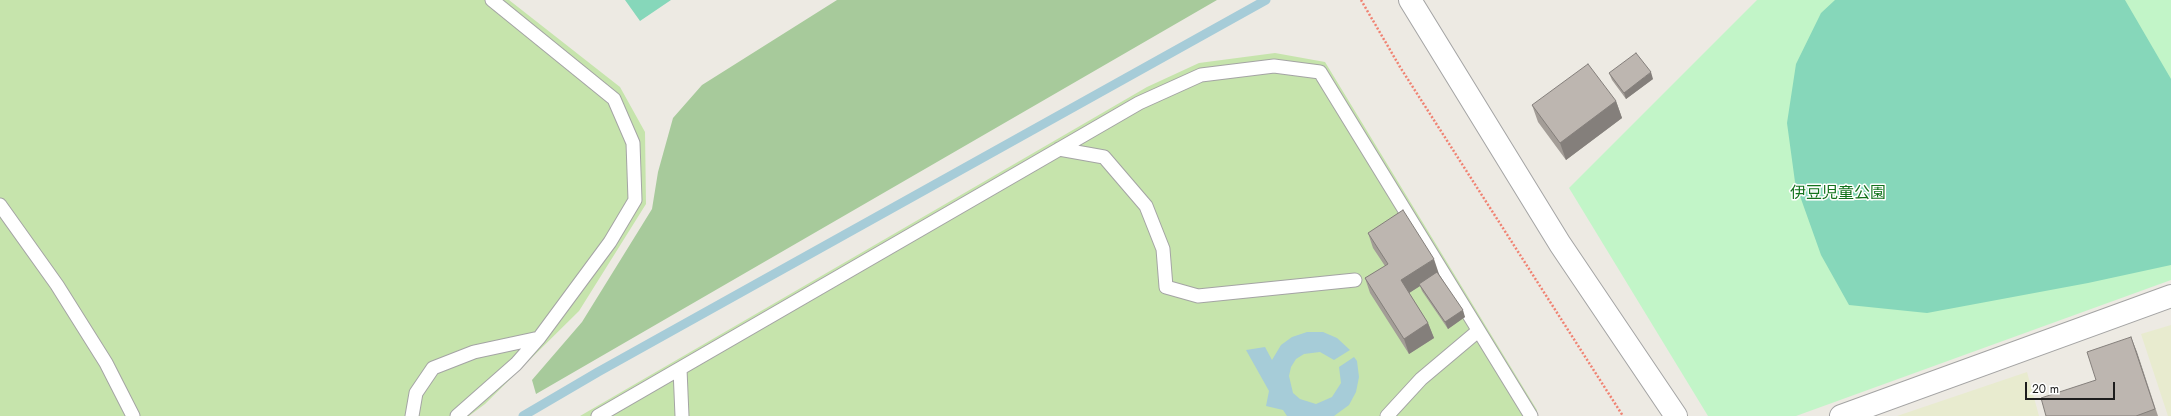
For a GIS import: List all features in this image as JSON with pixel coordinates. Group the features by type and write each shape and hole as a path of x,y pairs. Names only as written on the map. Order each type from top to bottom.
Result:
{"street":[{"path":"1410,0 1560,244 1676,416"},
{"path":"1841,416 2171,296"}],"lane":[{"path":"457,416 516,364 539,338 610,242 635,200 633,143 614,99 492,0"},
{"path":"598,416 1139,103 1202,75 1274,66 1320,72 1531,416"},
{"path":"1059,149 1104,157 1146,206 1163,249 1166,287 1198,296 1355,280"},
{"path":"0,205 57,285 106,364 133,416"},
{"path":"1387,416 1421,379 1478,330"},
{"path":"412,416 416,393 433,368 474,352 539,338"},
{"path":"680,369 682,416"}],"path":[{"path":"1361,0 1413,87 1623,416"}],"green space":[{"path":"0,0 509,0 620,87 645,132 646,204 579,311 485,404 469,416 0,416"},
{"path":"625,0 671,0 640,21"},
{"path":"837,0 1217,0 536,394 532,380 582,322 652,209 658,172 673,118 702,85"},
{"name":"伊豆児童公園","path":"1757,0 2171,0 2171,280 1796,416 1708,416 1569,188"},
{"path":"1835,0 2125,0 2171,79 2171,265 2088,283 1927,313 1849,305 1821,255 1795,182 1787,123 1796,64 1821,13"},
{"path":"1275,53 1325,62 1537,410 1536,416 580,416 1147,87 1199,63"},
{"path":"2171,325 2171,416 2168,416 2141,334"},
{"path":"2027,372 2039,416 1897,416"}],"water":[{"path":"1307,332 1323,332 1337,338 1350,350 1334,360 1320,352 1304,354 1296,359 1291,367 1289,376 1293,393 1300,399 1316,404 1332,397 1341,383 1339,367 1354,357 1357,361 1359,377 1356,392 1349,405 1334,416 1287,416 1283,410 1266,406 1269,391 1246,350 1265,347 1272,360 1281,345 1292,337"}],"building":[{"path":"1636,53 1651,72 1624,93 1609,73"},
{"path":"1588,64 1616,101 1560,143 1532,105"},
{"path":"1403,210 1434,259 1401,280 1428,323 1404,339 1365,278 1388,264 1368,233"},
{"path":"1437,272 1463,310 1445,322 1419,284"},
{"path":"2131,337 2155,409 2136,416 2046,416 2041,398 2096,380 2087,352"}],"waterway":[{"path":"523,416 598,372 1266,0"}]}
